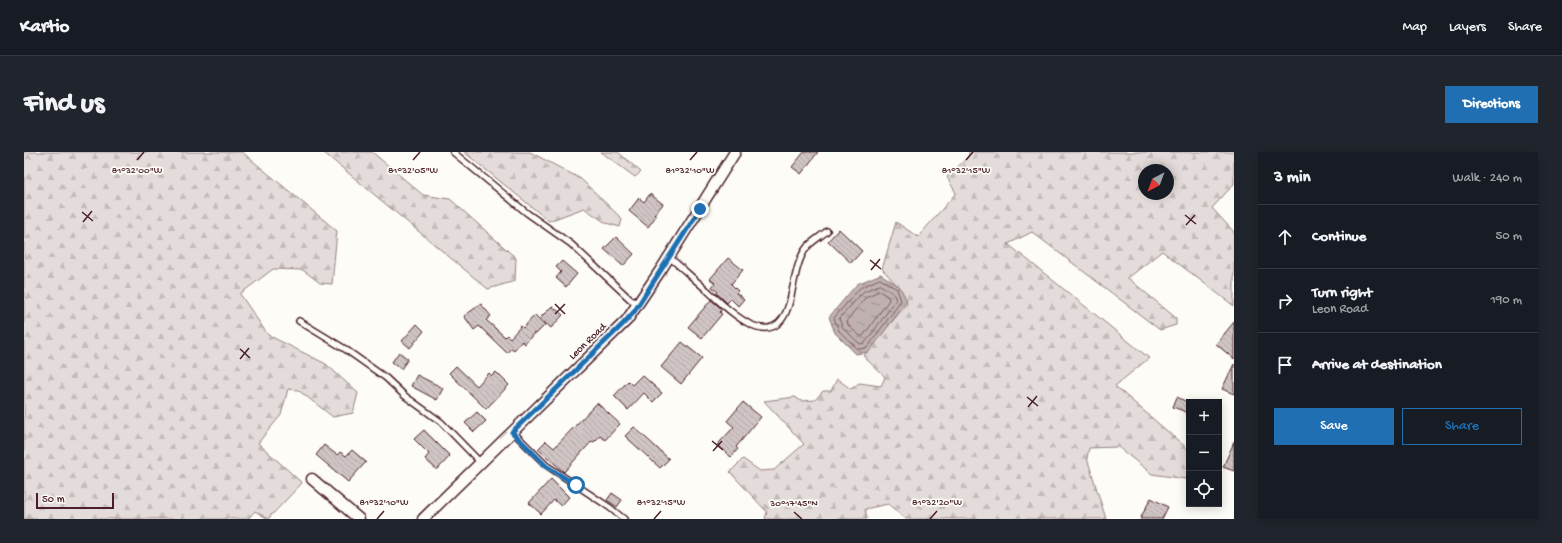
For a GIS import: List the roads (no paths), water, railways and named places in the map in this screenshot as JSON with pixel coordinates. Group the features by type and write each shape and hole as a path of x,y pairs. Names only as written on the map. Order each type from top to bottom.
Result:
{"street":[{"name":"Leon Road","path":"423,519 623,324 670,257 735,152"},
{"path":"312,479 359,519"}],"lane":[{"path":"453,152 528,213 571,244 631,300 639,303"},
{"path":"670,257 735,316 760,328 770,328 784,317 789,305 797,269 807,246 827,231"},
{"path":"299,321 345,349 386,378 405,396 441,422 481,463"},
{"path":"512,432 546,466 609,507 624,519"}],"water":[{"path":"881,274 900,287 907,301 869,352 856,354 835,333 829,317 857,284"}]}
